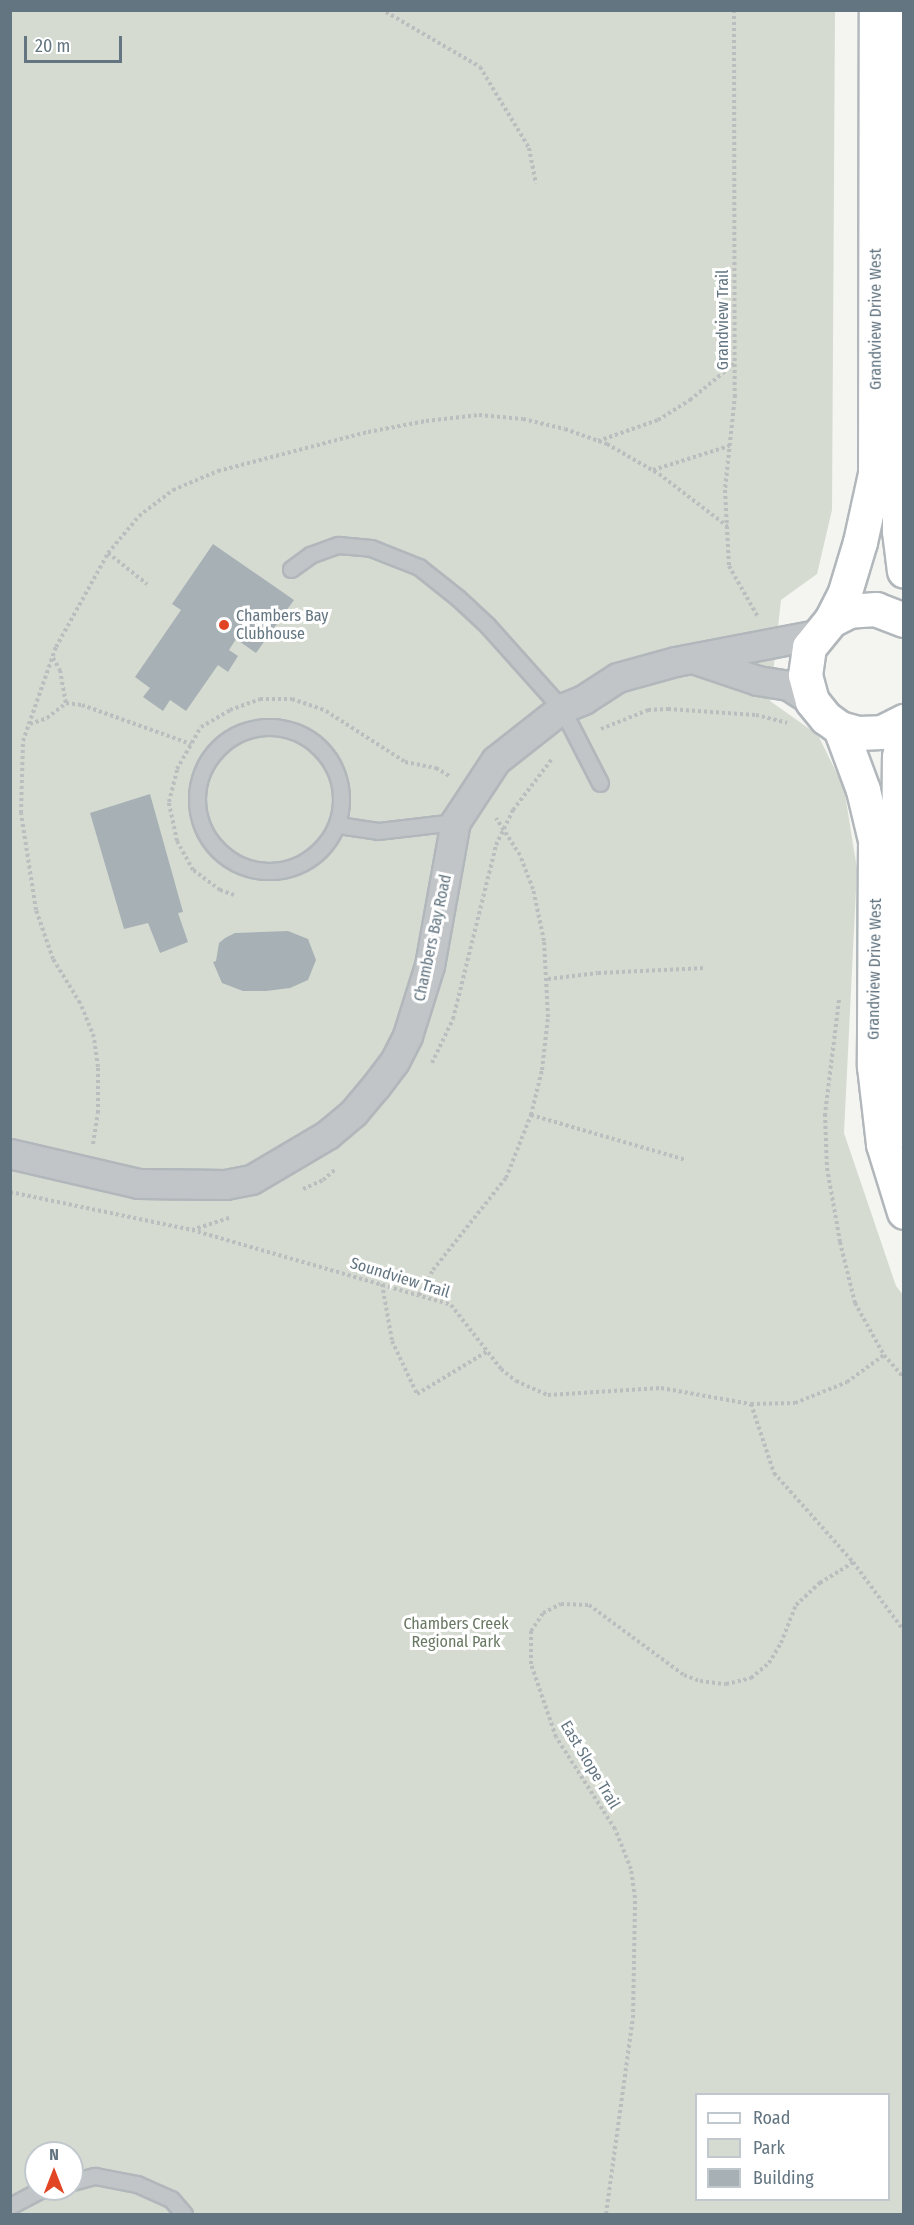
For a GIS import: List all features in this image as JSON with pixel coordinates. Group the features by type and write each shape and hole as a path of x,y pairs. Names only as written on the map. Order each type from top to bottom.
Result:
{"street":[{"name":"Grandview Drive West","path":"804,714 805,675 809,647 825,627 844,595 860,542 875,474 876,10"},
{"name":"Grandview Drive West","path":"900,10 899,531 903,571"},
{"path":"825,627 849,611 876,609 903,620"},
{"name":"Chambers Bay Road","path":"10,1154 139,1184 226,1185 252,1180 328,1135 354,1113 376,1087 395,1062 408,1036 430,966 456,822 495,761 562,709 584,700 618,678 825,627"},
{"name":"Chambers Bay Road","path":"696,660 758,681 789,686 804,714"},
{"path":"804,714 826,718 840,728 857,733 882,732 903,721"},
{"name":"Grandview Drive West","path":"840,728 863,790 874,840 874,1066 884,1144 903,1212"},
{"name":"Grandview Drive West","path":"903,731 899,757 898,1066 903,1137"}],"lane":[{"path":"291,569 310,555 338,545 371,548 418,567 458,598 487,625 562,709 580,740 600,783"},
{"path":"263,727 288,729 310,739 327,756 339,777 342,801 338,825 326,846 301,864 286,870 263,872 240,866 220,853 205,834 198,812 198,788 205,765 219,746 248,731 263,727"},
{"path":"338,825 378,831 456,822"},
{"path":"84,2179 95,2176 136,2184 171,2199 184,2214"},
{"path":"10,2206 24,2199"}],"path":[{"name":"Grandview Trail","path":"734,10 735,363 725,490 726,526 729,566 760,621"},
{"path":"386,12 480,67 529,148 536,183"},
{"path":"597,441 658,420 690,400 735,363"},
{"path":"91,1153 98,1113 98,1067 94,1037 80,1003 53,959 36,910 21,813 23,741 52,657 108,553 139,516 173,490 218,471 368,432 426,421 479,415 523,419 565,429 597,441 652,470 726,526"},
{"path":"652,470 729,446"},
{"path":"108,553 147,584"},
{"path":"52,657 60,670 66,703"},
{"path":"234,895 220,890 193,870 177,841 169,802 177,769 201,727 230,710 260,699 292,699 326,711 405,762 442,770 474,792 504,828 520,855 533,889 544,941 548,979 548,1017 542,1070 531,1115 506,1179 433,1270 419,1295"},
{"path":"29,724 47,718 66,703 82,705 191,744"},
{"path":"580,740 610,724 648,710 756,715 804,714"},
{"path":"548,979 598,973 706,968"},
{"path":"839,996 825,1114 827,1168 840,1242 855,1303 884,1355 903,1378"},
{"path":"531,1115 686,1160"},
{"name":"Soundview Trail","path":"10,1192 192,1230 451,1305 501,1369 516,1381 548,1395 661,1388 751,1404 795,1403 847,1382 884,1355"},
{"path":"382,1284 392,1341 417,1394 488,1351"},
{"path":"751,1404 774,1473 853,1562 903,1631"},
{"name":"East Slope Trail","path":"606,2214 633,2018 635,1898 631,1869 615,1829 556,1737 531,1664 531,1631 543,1613 561,1604 588,1605 684,1675 700,1681 726,1684 751,1678 769,1663 781,1643 796,1605 820,1583 853,1562"}],"green space":[{"name":"Chambers Creek Regional Park","path":"11,11 835,11 832,510 817,574 781,600 770,701 818,735 844,788 857,869 844,1133 896,1286 903,1295 903,2214 11,2214"}],"building":[{"name":"Chambers Bay Clubhouse","path":"213,544 294,600 256,653 236,639 229,650 238,656 228,672 218,665 186,711 170,700 163,711 143,697 150,688 135,677 181,610 172,604"},
{"path":"150,794 183,912 178,913 188,942 160,953 148,923 124,929 90,813"},
{"path":"288,931 308,939 316,960 308,980 290,988 266,991 243,991 222,983 213,962 216,961 219,943 225,938 235,933"}],"place":[{"name":"Chambers Bay Clubhouse","path":"224,625"}]}
